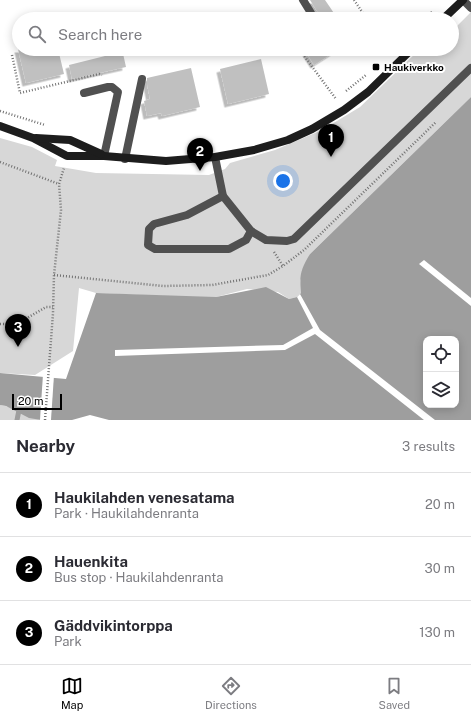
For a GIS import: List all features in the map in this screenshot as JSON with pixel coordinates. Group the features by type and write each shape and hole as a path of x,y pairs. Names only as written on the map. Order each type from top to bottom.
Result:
{"street":[{"path":"451,12 463,0"},
{"path":"0,126 33,138 67,156 104,156 166,161 215,157 254,150 288,140 312,129 344,110 368,92 405,56"},
{"path":"33,138 70,140 104,156"}],"lane":[{"path":"302,0 310,12"},
{"path":"463,0 471,8"},
{"path":"215,157 223,196 251,231 266,240 287,241 294,238 471,68"},
{"path":"125,158 142,79"},
{"path":"84,93 108,87 116,89 118,95 104,156"},
{"path":"223,196 187,215 154,224 149,229 148,245 155,249 228,248 246,240 251,231"}],"path":[{"path":"354,0 362,12"},
{"path":"12,56 20,93 99,74 106,79 108,87"},
{"path":"304,56 336,99"},
{"path":"330,103 370,71"},
{"path":"0,111 52,127"},
{"path":"54,275 170,286 212,285 268,275 304,250 439,118"},
{"path":"0,162 60,184"},
{"path":"45,420 53,313 54,275 61,210 60,184 65,163"},
{"path":"0,324 17,324 46,307 53,307"}],"shaded area":[{"path":"471,12 471,97 310,254 300,281 301,293 297,297 289,299 278,292 247,289 216,297 189,297 96,293 79,288 73,351 35,375 0,373 0,138 32,147 57,160 55,166 96,173 209,175 225,169 230,163 275,150 322,130 360,107 413,56 459,56 459,24"},
{"path":"471,97 471,420 109,420 90,415 72,420 41,420 29,418 6,406 0,405 0,373 66,379 96,293 216,297 266,287 289,299 297,297 301,293 301,272 310,254"},
{"path":"0,405 11,408 41,420 0,420"}],"pier":[{"path":"424,260 471,298 471,306 419,264"},
{"path":"300,294 320,330 435,420 424,420 315,334 285,350 115,356 115,350 283,345 313,328 297,297"},
{"path":"43,374 54,375 51,420 40,420"}],"building":[{"path":"310,0 325,0 333,12 318,12"},
{"path":"20,56 60,56 64,74 26,83"},
{"path":"105,56 124,56 126,67 72,79 69,65"},
{"path":"308,56 328,56 314,65"},
{"path":"261,59 269,94 228,104 220,69"},
{"path":"191,68 200,107 162,116 161,113 147,116 144,101 150,99 147,78"}],"waterway":[{"path":"17,420 20,405"}],"place":[{"name":"Haukiverkko","path":"376,67"},
{"name":"Haukilahden venesatama","path":"331,157"},
{"name":"Hauenkita","path":"200,171"},
{"name":"Gäddvikintorppa","path":"18,347"}]}
